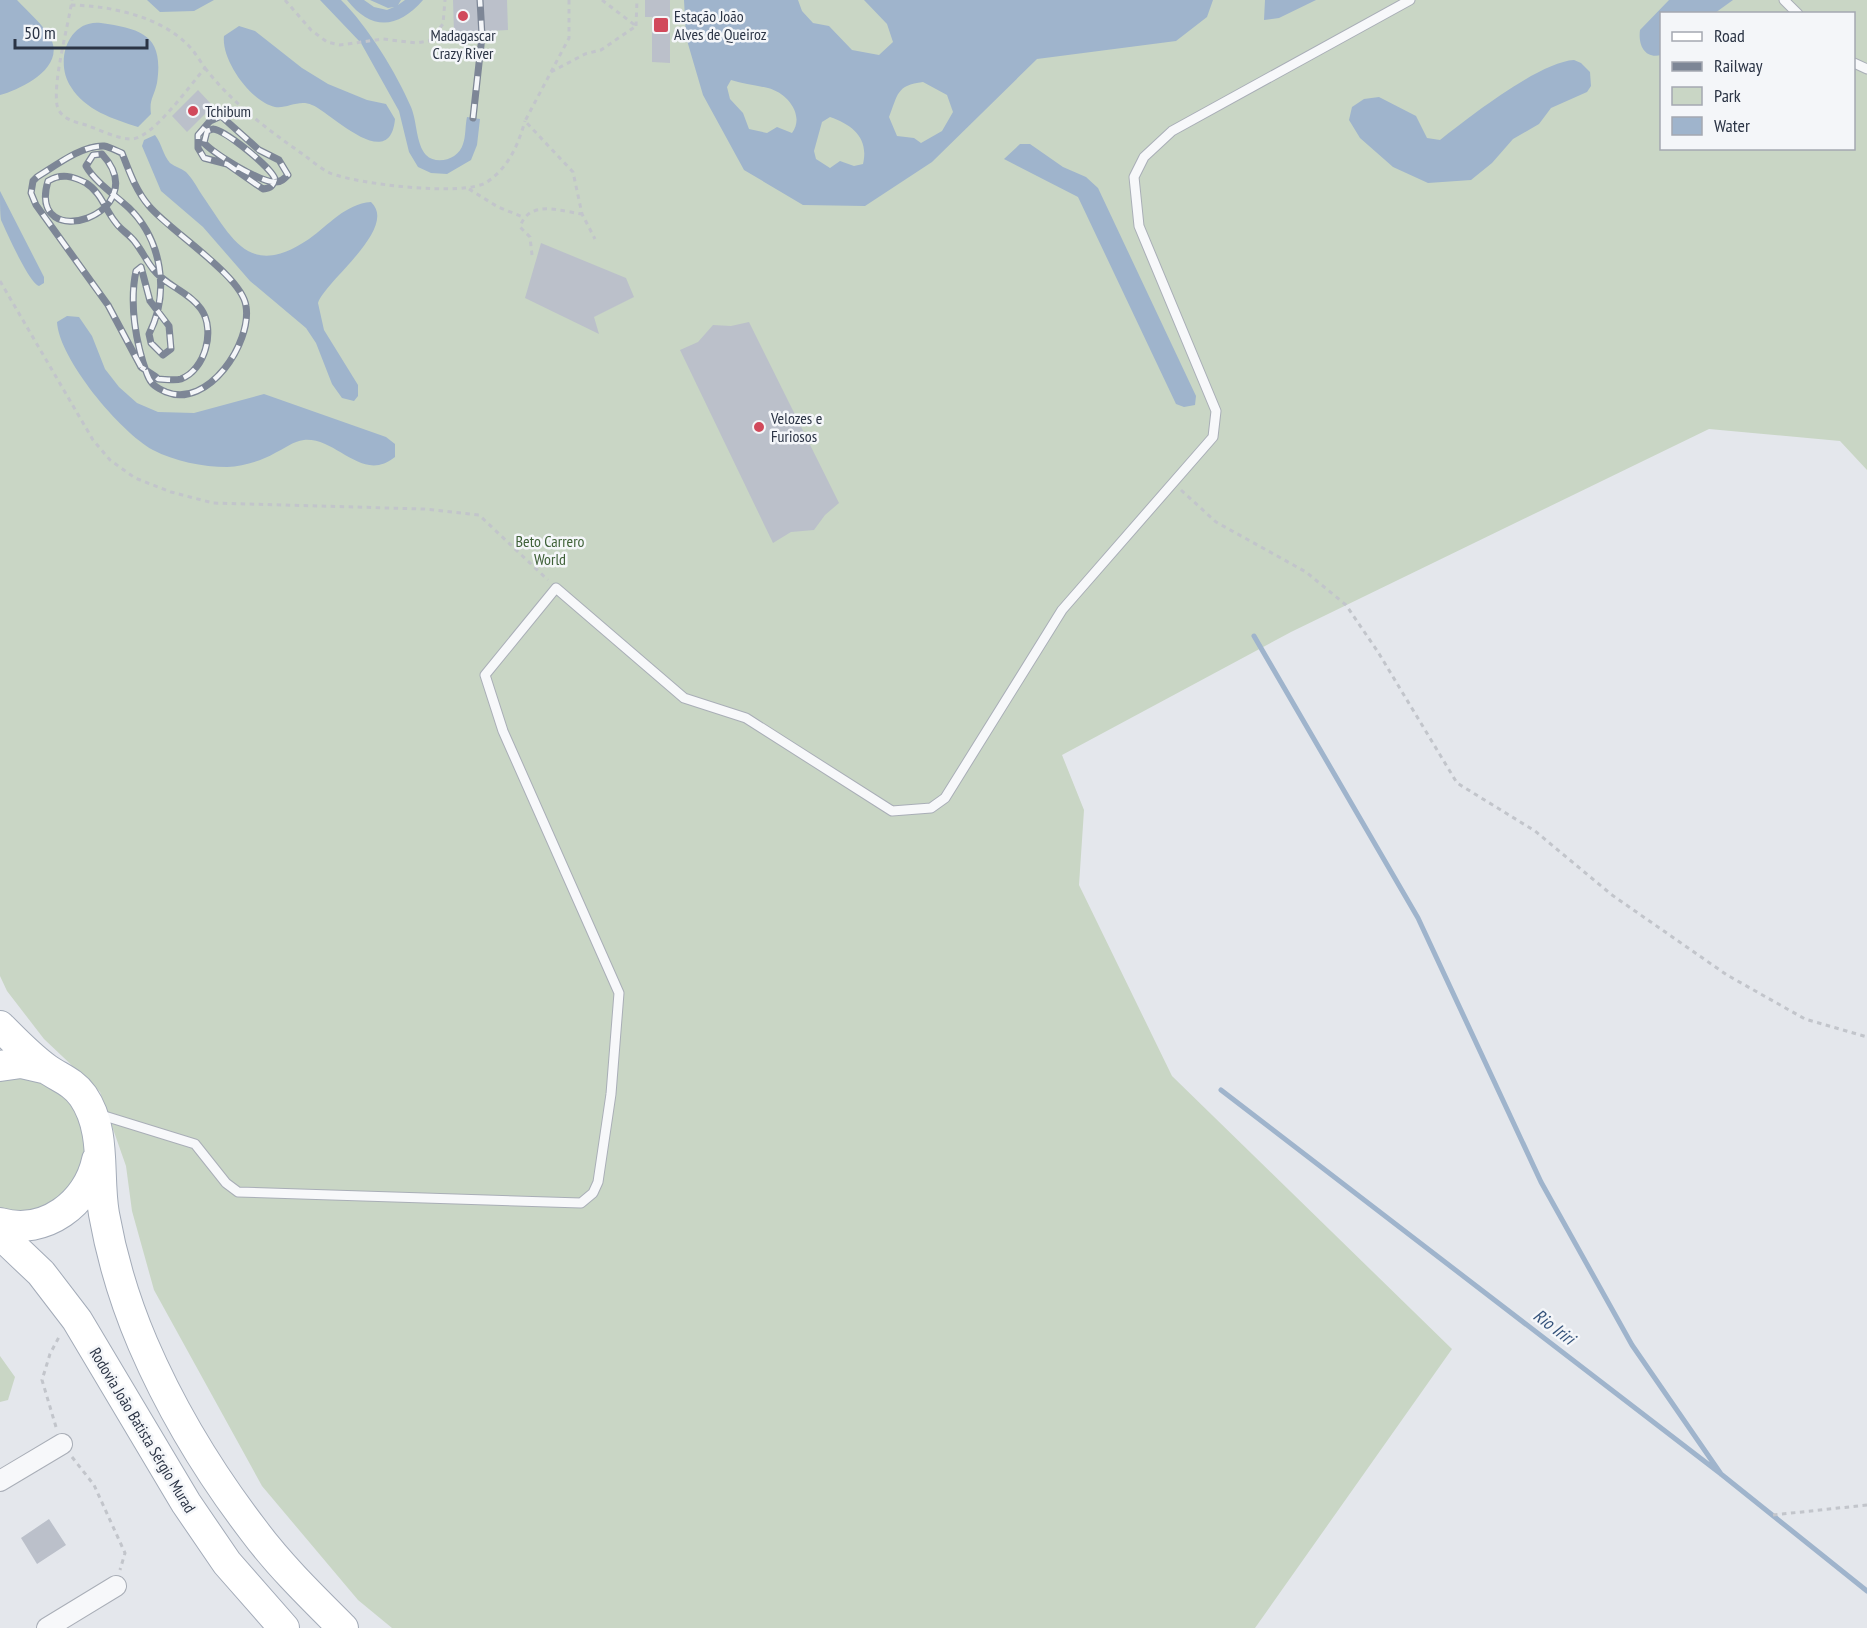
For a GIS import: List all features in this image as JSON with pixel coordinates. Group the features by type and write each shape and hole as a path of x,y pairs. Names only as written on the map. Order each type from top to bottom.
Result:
{"main road":[{"path":"0,1026 47,1069 66,1079 81,1094 93,1112 99,1148 103,1212 117,1275 143,1345 182,1419 219,1481 254,1532 343,1628"},
{"path":"0,1066 21,1063 47,1069"},
{"path":"0,1223 10,1226 36,1224 61,1214 81,1197 90,1182 99,1148"},
{"name":"Rodovia João Batista Sérgio Murad","path":"0,1234 41,1273 77,1320 192,1511 227,1563 284,1628"}],"street":[{"path":"0,1481 62,1444"},
{"path":"47,1628 116,1586"}],"lane":[{"path":"93,1112 195,1144 226,1183 238,1192 581,1203 593,1193 598,1182 611,1094 619,993 503,731 485,675 556,588 684,698 746,718 892,811 931,808 945,798 1062,610 1213,437 1216,411 1139,226 1134,177 1144,157 1172,131 1410,0"},
{"path":"1784,0 1796,12"}],"path":[{"path":"285,0 318,37 340,45 383,39 416,43 429,41 443,24 445,0"},
{"path":"205,68 156,127 132,140 66,118 57,106 59,76 73,2 99,6 139,17 168,30 189,46 224,92 261,124 330,173 377,186 469,189 486,183 505,166 518,144 525,121 568,38 568,0"},
{"path":"602,0 636,26"},
{"path":"636,26 638,0"},
{"path":"551,72 585,54 601,50 636,26"},
{"path":"525,121 573,172 582,214 595,238"},
{"path":"469,189 498,207 523,217"},
{"path":"532,255 530,237 520,227 523,217 538,208 582,214"},
{"path":"0,281 93,440 110,460 135,478 171,492 213,503 423,509 479,515 556,588"},
{"path":"1175,483 1216,522 1306,572 1346,605 1378,652 1456,783 1535,831 1612,895 1727,975 1805,1019 1867,1036"},
{"path":"1773,1515 1867,1505"}],"green space":[{"name":"Beto Carrero World","path":"0,0 1867,0 1867,470 1840,441 1709,429 1291,632 1062,755 1084,810 1079,885 1172,1076 1452,1349 1255,1628 392,1628 358,1600 262,1486 154,1290 132,1211 126,1166 100,1092 44,1039 7,991 0,976"},
{"path":"0,1078 43,1080 75,1105 88,1144 85,1165 62,1199 24,1214 0,1211"},
{"path":"0,1356 15,1377 8,1400 0,1402"}],"water":[{"path":"0,0 17,0 44,28 54,49 47,68 39,76 19,88 0,95"},
{"path":"147,0 214,0 194,11 160,12"},
{"path":"320,0 341,0 371,36 405,94 413,113 420,145 426,155 441,160 457,154 465,138 467,117 480,119 477,145 471,160 447,174 431,173 418,167 409,152 399,111 361,43"},
{"path":"347,0 364,0 374,7 387,10 394,7 388,8 370,0 401,0 398,5 405,0 423,0 404,17 385,22 365,17"},
{"path":"684,0 798,0 802,11 813,23 829,26 852,50 879,55 893,42 887,24 864,0 1213,0 1207,17 1176,41 1037,59 932,162 865,206 803,205 744,170 703,95 686,37","holes":["731,80 768,88 788,100 797,119 792,133 777,127 767,133 749,129 743,113 730,99 727,87","923,82 947,95 953,112 942,131 921,143 914,138 897,136 889,117 899,92 914,83","830,117 846,124 857,134 864,147 863,164 854,166 840,161 830,168 816,159 814,151 822,122"]},
{"path":"1265,0 1316,0 1279,18 1264,20"},
{"path":"1669,0 1733,0 1716,12 1660,12 1660,55 1646,53 1641,45 1640,30"},
{"path":"101,23 139,32 153,45 157,55 157,83 151,101 151,114 138,127 92,108 77,95 66,77 64,55 67,44 80,28"},
{"path":"239,26 255,31 302,68 328,84 367,100 386,104 395,119 391,135 382,141 371,141 307,103 275,107 256,97 232,68 224,46 224,36"},
{"path":"1574,60 1590,72 1591,86 1587,92 1551,108 1539,124 1513,139 1492,163 1471,180 1428,183 1393,167 1360,138 1349,120 1352,107 1364,99 1379,97 1416,116 1427,138 1440,140 1504,92 1524,80 1559,63"},
{"path":"155,135 168,160 188,174 233,239 244,248 257,254 271,255 288,251 309,239 345,211 371,202 377,213 376,226 358,254 323,293 318,303 324,330 358,385 358,396 354,401 342,398 332,384 316,343 306,328 250,281 203,227 161,191 142,146 144,140"},
{"path":"1020,144 1030,144 1063,167 1086,177 1098,188 1196,396 1195,405 1184,407 1176,404 1078,197 1004,159"},
{"path":"0,191 44,277 44,283 39,286 24,267 1,220"},
{"path":"67,316 79,317 92,336 105,369 119,387 137,403 158,412 194,413 264,394 386,437 395,444 395,457 383,464 360,463 328,445 304,440 292,443 258,461 233,466 199,465 161,454 139,441 124,428 93,393 80,374 60,337 57,322"}],"building":[{"path":"453,0 507,0 508,30 454,33"},
{"name":"Estação João Alves de Queiroz","path":"645,0 670,0 670,63 652,62 652,17 645,17"},
{"name":"Tchibum","path":"198,90 213,106 187,132 172,116"},
{"path":"541,243 626,278 634,297 594,317 599,334 525,298"},
{"name":"Velozes e Furiosos","path":"749,322 839,503 825,515 814,530 791,532 773,543 680,350 698,342 713,325 731,326"},
{"path":"49,1519 66,1545 37,1564 21,1538"}],"waterway":[{"path":"1254,636 1418,918 1541,1182 1632,1345 1721,1474"},
{"name":"Rio Iriri","path":"1221,1090 1721,1474 1867,1591"}],"railway":[{"path":"473,118 482,36 480,0"},
{"path":"275,179 257,159 237,142 219,131 213,129 207,131 204,143 227,160 260,178 269,181 276,182 278,182 288,175 279,160 259,150 221,116 210,121 198,135 198,148 204,158 227,164 263,189 271,186 273,183 274,181 275,179"},
{"path":"141,367 108,305 36,205 31,193 33,181 37,177 69,157 87,149 104,146 122,153 144,200 232,281 242,294 246,306 246,321 242,337 224,369 211,382 197,391 182,395 166,392 157,387 149,378 147,374 143,362 137,337 133,297 136,271 141,267 150,301 169,326 171,349 163,355 151,343 149,334 156,318 159,302 161,285 159,268 155,251 149,235 129,208 124,203 118,198 112,193 100,183 86,166 93,155 102,154 115,175 114,194 103,209 87,218 70,221 55,217 46,204 48,181 67,176 91,187 100,197 103,202 106,207 112,218 118,226 131,237 158,275 164,280 184,293 201,309 208,328 208,338 202,358 189,374 179,380 158,379 156,377 141,367"}],"place":[{"name":"Madagascar Crazy River","path":"463,16"},
{"name":"Estação João Alves de Queiroz","path":"661,25"},
{"name":"Tchibum","path":"193,111"},
{"name":"Velozes e Furiosos","path":"759,427"}]}
